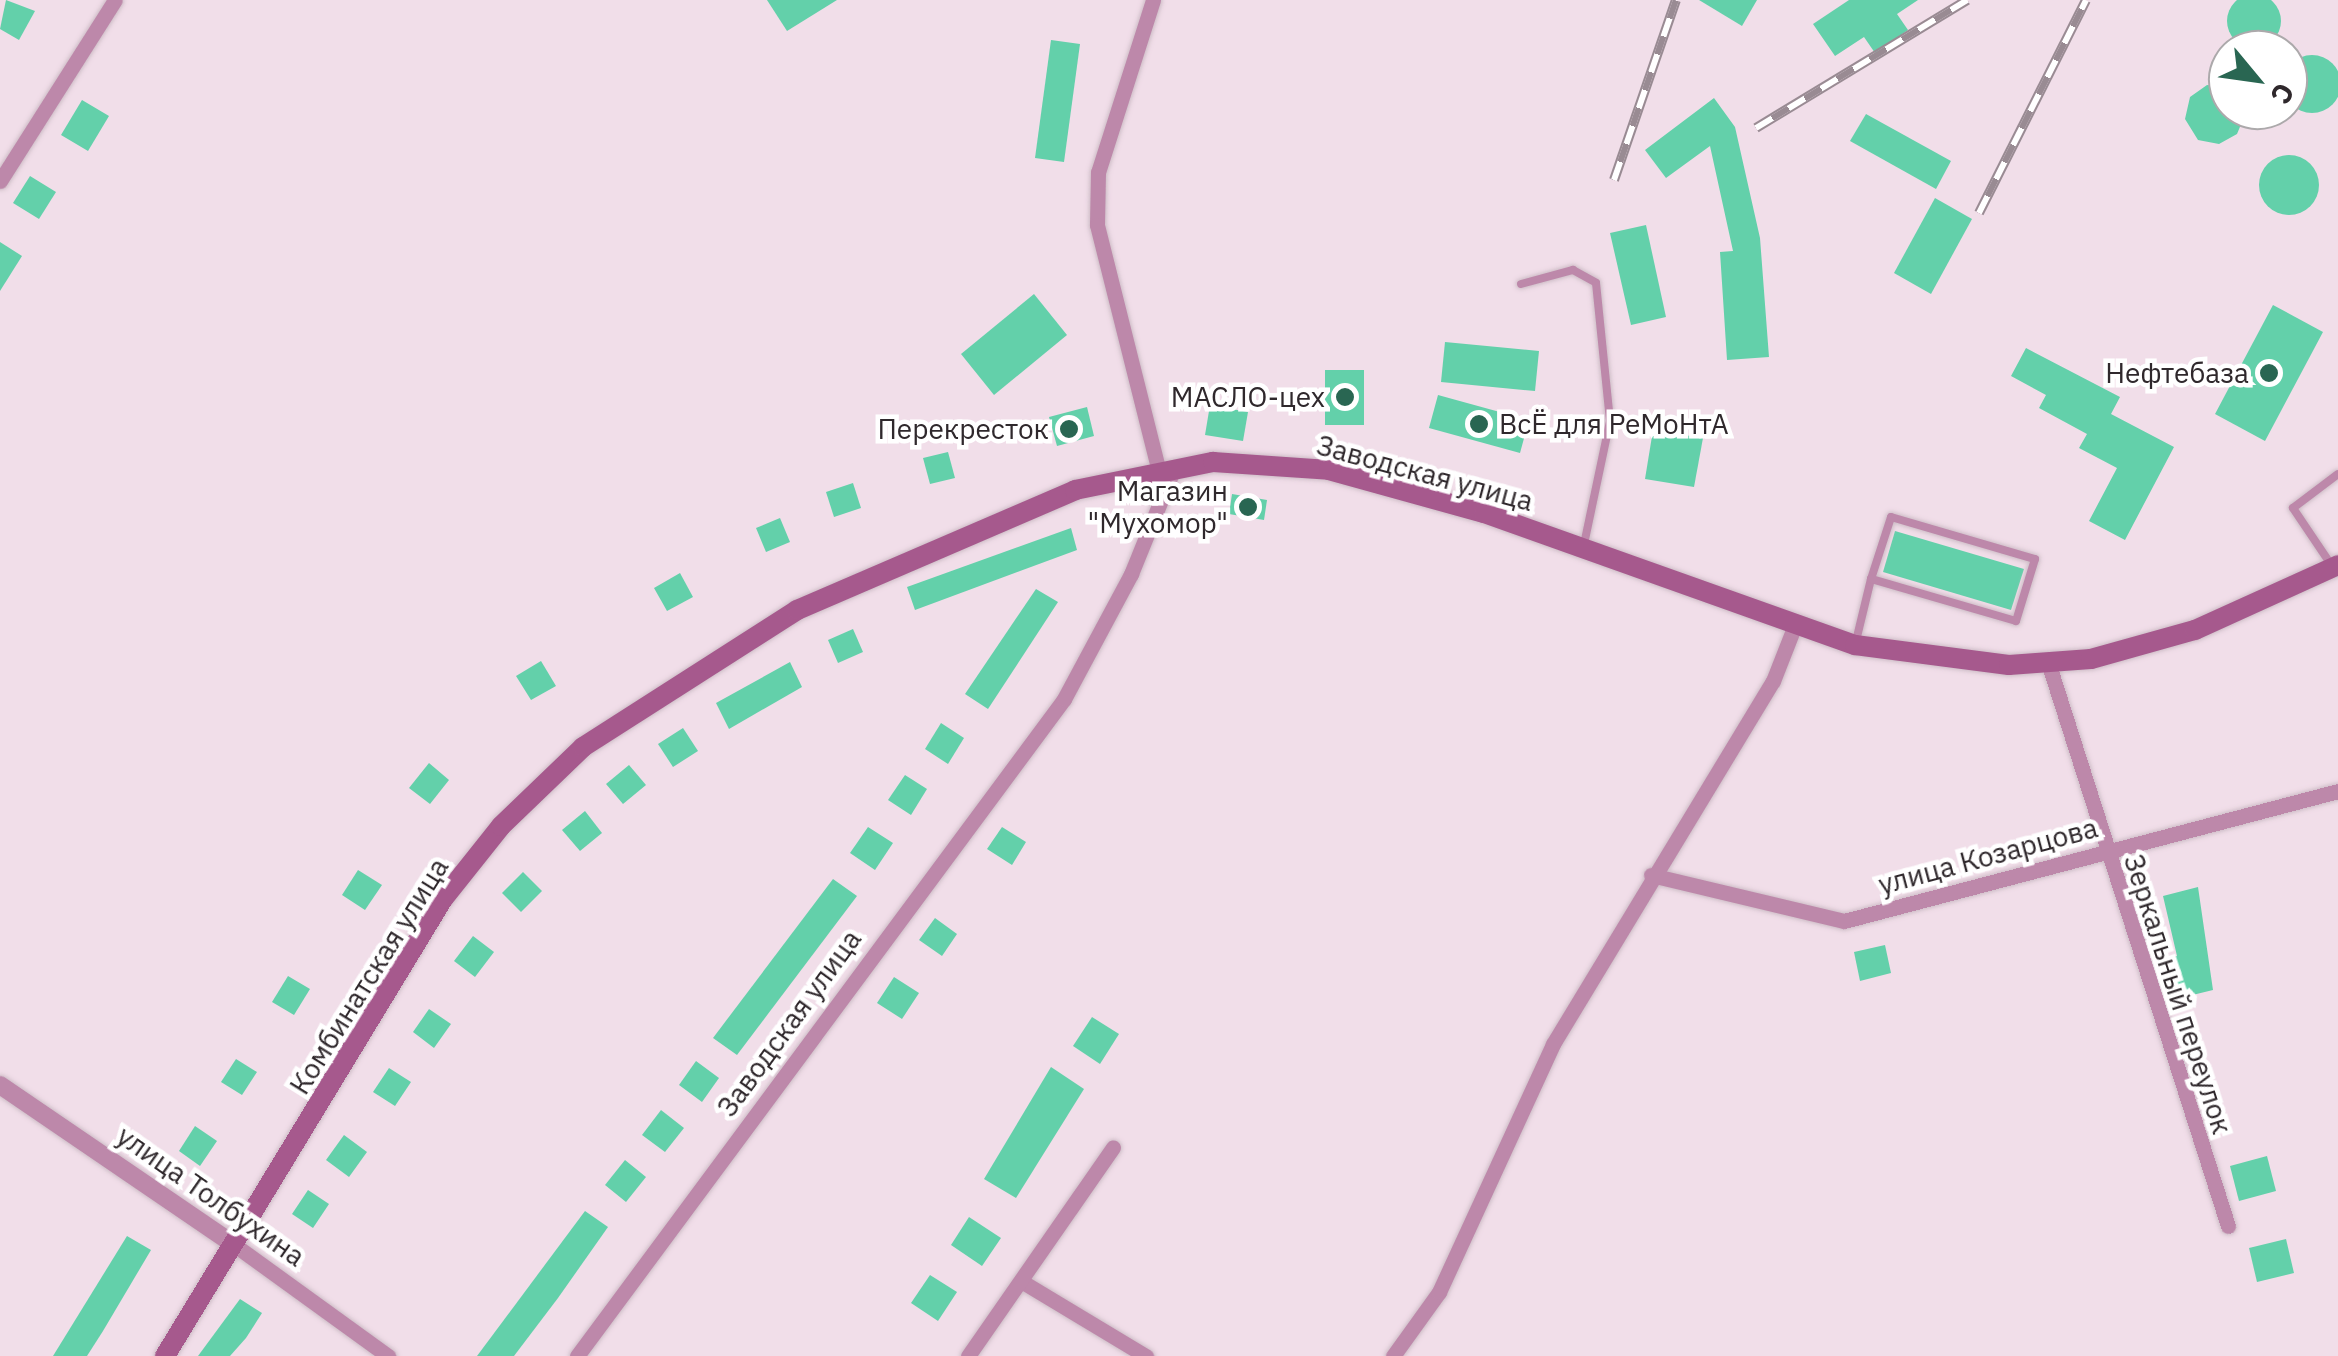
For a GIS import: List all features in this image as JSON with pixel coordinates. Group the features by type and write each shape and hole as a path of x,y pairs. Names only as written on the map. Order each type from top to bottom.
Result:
{"main road":[{"name":"Заводская улица","path":"1166,468 1263,462 1328,470 1584,548 1855,645 2048,662 2195,630 2336,566"},
{"name":"Комбинатская улица","path":"165,1356 236,1246 443,899 500,826 583,747 797,610 1075,490 1166,468"}],"street":[{"path":"0,181 115,0"},
{"path":"1153,0 1098,172 1097,225 1166,468"},
{"name":"Заводская улица","path":"578,1356 1064,699 1131,574 1166,468"},
{"path":"1393,1356 1439,1292 1553,1044 1651,875 1773,682 1796,625"},
{"name":"Зеркальный переулок","path":"2048,662 2228,1226"},
{"name":"улица Козарцова","path":"1651,875 1844,922 2338,790"},
{"name":"улица Толбухина","path":"0,1084 388,1356"},
{"path":"968,1356 1114,1148"},
{"path":"1022,1281 1146,1356"}],"lane":[{"path":"1520,284 1573,270 1596,283 1610,421 1584,548"},
{"path":"2336,566 2293,508 2338,474"},
{"path":"1855,645 1871,579 1891,517 2035,559 2016,621 1871,579"}],"building":[{"path":"2244,-4 2264,-4 2279,11 2279,30 2229,30 2229,11"},
{"path":"6,0 35,11 19,40 0,29"},
{"path":"767,0 837,0 787,31"},
{"path":"1699,0 1757,0 1742,26"},
{"path":"1849,0 1918,0 1897,14 1908,30 1875,53 1864,37 1835,56 1813,24"},
{"path":"1051,40 1080,44 1064,162 1035,158"},
{"path":"2308,56 2323,57 2339,73 2339,95 2332,104 2323,111 2308,112"},
{"path":"2208,85 2208,130 2239,130 2237,134 2219,144 2198,140 2185,119 2190,97"},
{"path":"1714,98 1735,127 1760,238 1769,357 1727,360 1720,252 1733,251 1710,146 1666,178 1645,150"},
{"path":"82,100 109,116 88,151 61,135"},
{"path":"1866,114 1951,161 1936,189 1850,141"},
{"path":"2289,155 2310,164 2319,185 2310,206 2289,215 2268,206 2259,185 2268,164"},
{"path":"30,176 56,192 39,219 13,203"},
{"path":"1935,198 1972,219 1931,294 1894,273"},
{"path":"1646,225 1666,317 1631,325 1610,233"},
{"path":"0,242 22,256 0,291"},
{"path":"1034,294 1067,335 994,395 961,354"},
{"name":"Нефтебаза","path":"2273,305 2323,332 2265,441 2215,414"},
{"path":"1445,342 1539,351 1535,391 1441,382"},
{"path":"2026,348 2120,397 2111,414 2174,447 2125,540 2089,521 2117,468 2079,448 2087,434 2039,408 2046,395 2011,376"},
{"name":"МАСЛО-цех","path":"1325,370 1364,370 1364,425 1325,425"},
{"name":"ВсЁ для РеМоНтА","path":"1438,395 1529,420 1520,453 1429,428"},
{"path":"1210,405 1248,412 1243,441 1205,435"},
{"path":"1087,407 1094,436 1057,446 1049,417"},
{"path":"1653,430 1703,438 1694,487 1645,479"},
{"path":"948,452 955,478 930,484 923,458"},
{"path":"853,483 861,508 834,517 826,492"},
{"name":"Магазин \"Мухомор\"","path":"1232,494 1267,500 1264,520 1229,514"},
{"path":"780,518 790,542 766,552 756,528"},
{"path":"1071,528 1077,550 915,610 907,587"},
{"path":"1895,531 2024,569 2011,610 1883,572"},
{"path":"680,573 693,597 667,611 654,588"},
{"path":"1036,589 1058,602 988,709 965,694"},
{"path":"853,629 863,652 838,663 828,640"},
{"path":"541,661 556,686 531,700 516,676"},
{"path":"790,662 802,687 729,729 716,703"},
{"path":"941,723 964,738 948,764 925,749"},
{"path":"683,728 698,751 673,767 658,744"},
{"path":"429,763 449,780 430,804 409,788"},
{"path":"629,765 646,785 623,804 606,784"},
{"path":"905,775 927,789 911,815 888,800"},
{"path":"585,811 602,833 580,851 562,830"},
{"path":"868,827 893,843 875,870 850,853"},
{"path":"1002,827 1026,842 1012,865 987,849"},
{"path":"358,870 382,885 365,910 342,895"},
{"path":"523,872 542,891 521,912 502,893"},
{"path":"833,879 857,896 737,1055 713,1038"},
{"path":"2198,887 2213,990 2176,999 2167,958 2177,956 2163,896"},
{"path":"935,918 957,934 942,956 919,940"},
{"path":"473,936 494,952 475,977 454,961"},
{"path":"1885,945 1891,973 1860,981 1854,952"},
{"path":"288,976 310,989 294,1015 272,1002"},
{"path":"894,977 919,993 902,1019 877,1003"},
{"path":"429,1009 451,1024 434,1048 413,1032"},
{"path":"1092,1017 1119,1034 1100,1064 1073,1046"},
{"path":"236,1059 257,1072 242,1095 221,1082"},
{"path":"696,1061 719,1078 702,1102 679,1085"},
{"path":"1051,1067 1084,1089 1016,1198 984,1179"},
{"path":"389,1068 411,1082 395,1106 373,1092"},
{"path":"661,1110 684,1128 665,1152 642,1135"},
{"path":"195,1126 217,1141 200,1166 179,1151"},
{"path":"344,1135 367,1152 349,1177 326,1160"},
{"path":"2267,1156 2276,1191 2239,1201 2230,1166"},
{"path":"625,1160 646,1177 626,1202 605,1185"},
{"path":"308,1190 329,1204 313,1228 292,1214"},
{"path":"585,1211 608,1227 558,1298 514,1356 477,1356"},
{"path":"969,1217 1001,1238 982,1266 951,1245"},
{"path":"127,1236 151,1250 103,1331 87,1356 53,1356"},
{"path":"2286,1239 2294,1273 2257,1282 2249,1248"},
{"path":"930,1275 957,1292 938,1321 911,1303"},
{"path":"240,1299 262,1313 246,1338 230,1356 198,1356"}],"railway":[{"path":"1614,180 1676,0"},
{"path":"1756,128 1967,0"},
{"path":"1979,213 2086,0"}],"place":[{"name":"Нефтебаза","path":"2269,373"},
{"name":"МАСЛО-цех","path":"1345,397"},
{"name":"ВсЁ для РеМоНтА","path":"1479,424"},
{"name":"Перекресток","path":"1069,429"},
{"name":"Магазин \"Мухомор\"","path":"1248,507"}]}
